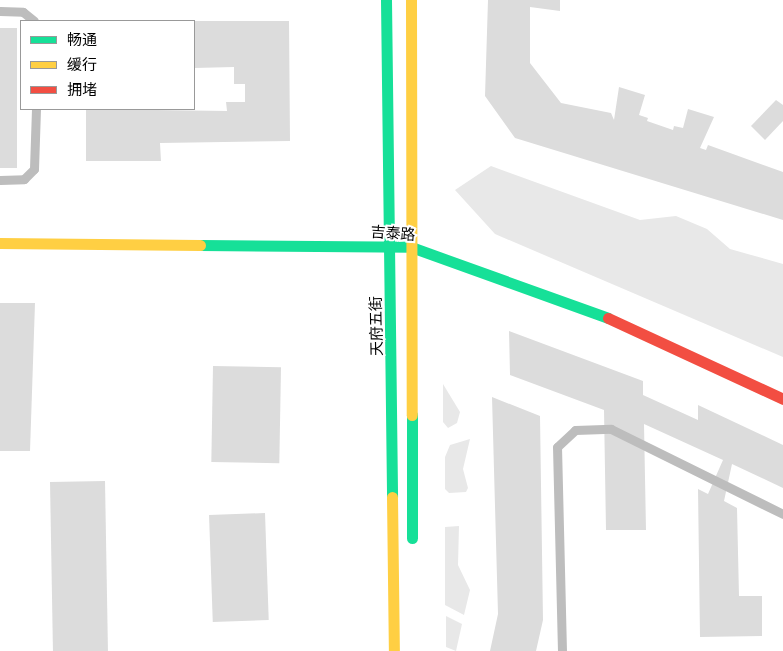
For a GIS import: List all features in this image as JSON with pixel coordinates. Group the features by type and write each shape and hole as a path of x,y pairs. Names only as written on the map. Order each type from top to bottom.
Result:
{"street":[{"name":"天府五街","path":"386,0 394,651"},
{"path":"410,0 412,551"},
{"name":"吉泰路","path":"0,243 411,246 586,308 783,399"}],"lane":[{"path":"0,11 23,12 33,20"},
{"path":"0,180 24,178 34,169 36,110"},
{"path":"562,651 557,447 575,430 611,429 783,514"}],"shaded area":[{"path":"491,166 640,220 676,216 707,229 730,249 783,264 783,357 495,234 455,190"},
{"path":"443,384 460,412 457,423 448,428 443,422"},
{"path":"470,439 463,469 468,488 466,492 449,493 445,489 445,457 450,445"},
{"path":"459,526 458,565 470,590 464,615 445,605 445,527"},
{"path":"446,616 462,624 456,651 446,647"}],"building":[{"path":"488,0 560,0 560,11 530,7 530,63 561,103 611,113 614,120 619,87 645,95 639,115 648,118 647,121 673,130 674,126 683,128 688,109 714,117 700,148 706,150 708,145 783,172 783,220 515,138 485,96"},
{"path":"195,21 289,21 290,141 160,143 161,161 86,161 86,110 227,111 226,102 245,102 245,84 234,84 234,67 195,68"},
{"path":"0,28 17,28 17,168 0,168"},
{"path":"776,100 783,105 783,121 765,140 751,126"},
{"path":"0,303 35,303 30,451 0,451"},
{"path":"509,331 643,381 643,395 698,420 698,405 783,445 783,488 732,464 724,501 737,508 739,596 762,596 762,636 700,637 698,489 708,494 723,460 644,424 646,530 606,530 604,410 510,375"},
{"path":"213,366 281,367 279,463 211,462"},
{"path":"492,397 540,416 543,620 536,651 490,651 498,614"},
{"path":"105,481 108,651 53,651 50,482"},
{"path":"265,513 269,620 213,622 209,515"}],"traffic: fast":[{"path":"386,0 392,497"},
{"path":"200,245 411,247 608,318"},
{"path":"412,415 412,538"}],"traffic: slow":[{"path":"411,0 412,415"},
{"path":"0,243 200,245"},
{"path":"392,497 394,651"}],"traffic: jam":[{"path":"608,318 783,399"}]}
